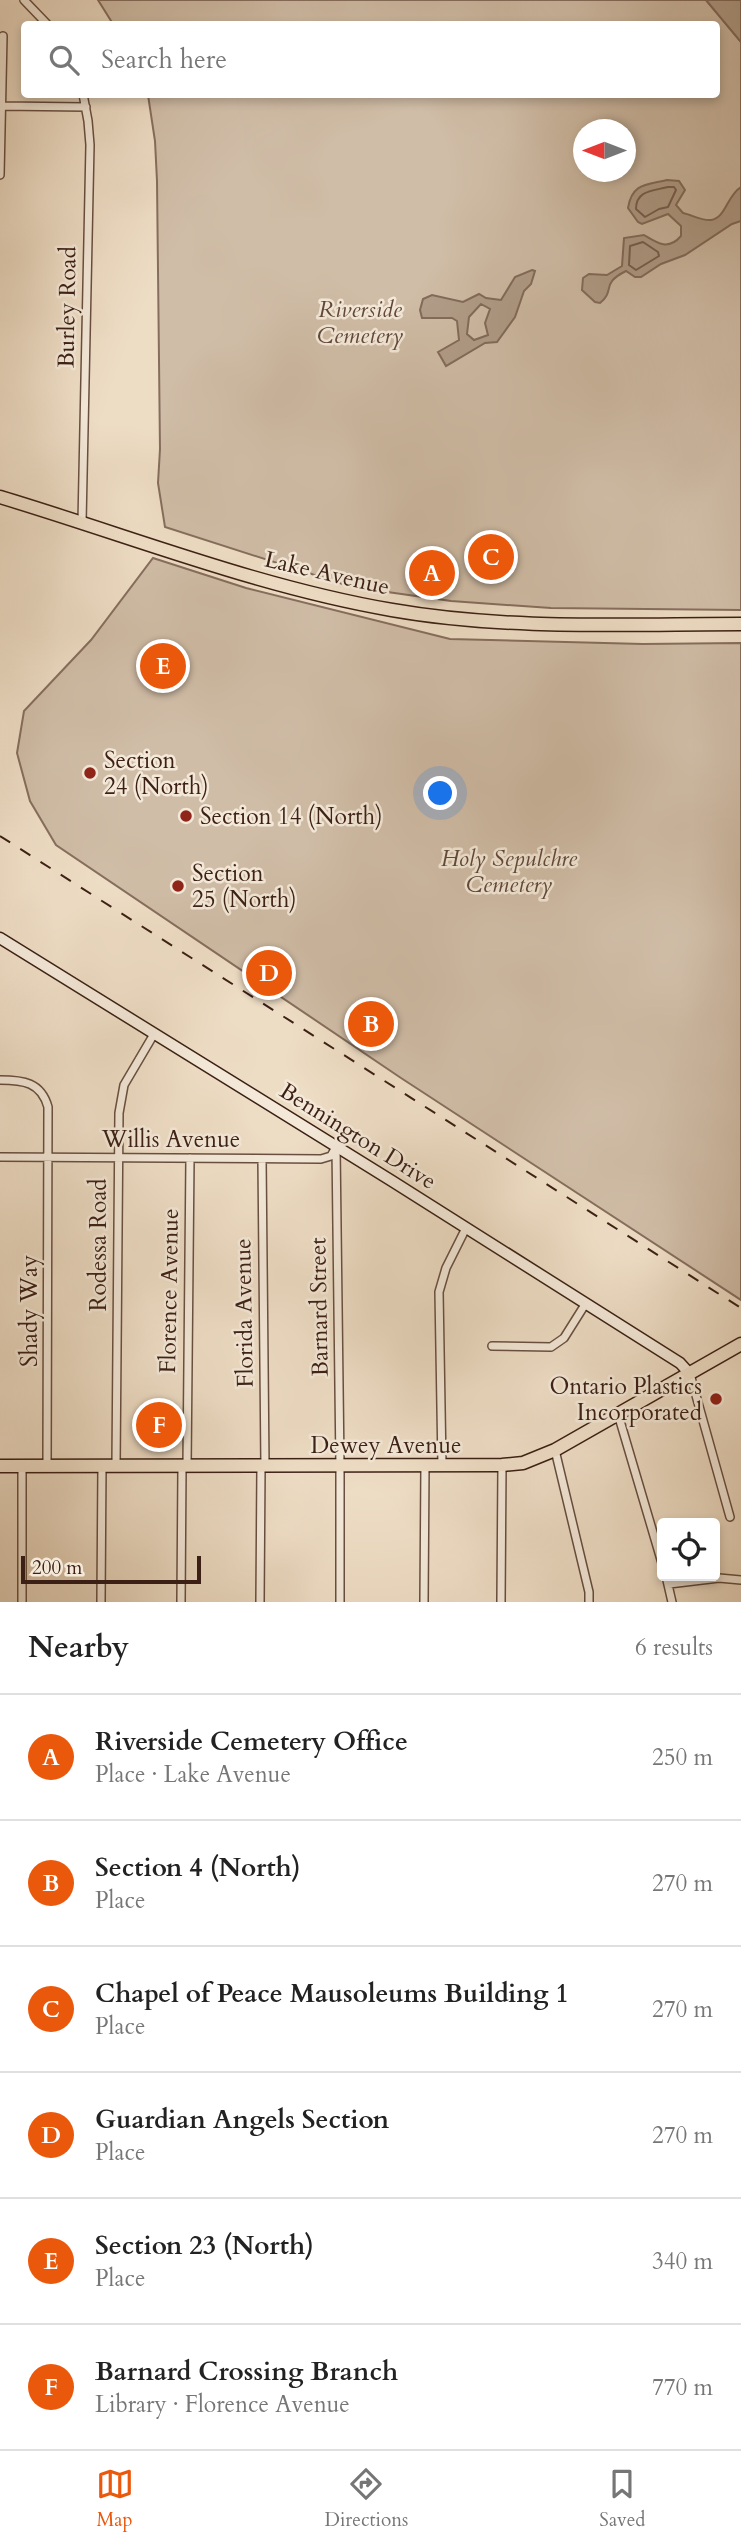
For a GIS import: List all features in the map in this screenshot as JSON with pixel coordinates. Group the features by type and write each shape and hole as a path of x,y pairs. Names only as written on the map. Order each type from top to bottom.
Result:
{"main road":[{"name":"Lake Avenue","path":"0,497 257,579 327,597 394,610 543,623 741,624"},
{"name":"Dewey Avenue","path":"0,1466 502,1465 532,1460 555,1450 741,1344"}],"street":[{"path":"24,0 44,21"},
{"path":"0,175 3,36"},
{"name":"Burley Road","path":"82,522 90,145 84,98"},
{"path":"1,106 86,107"},
{"name":"Bennington Drive","path":"0,938 586,1303 680,1363 690,1374"},
{"name":"Rodessa Road","path":"116,1465 118,1112 122,1091 154,1034"},
{"name":"Shady Way","path":"0,1080 28,1082 44,1094 48,1107 47,1465"},
{"name":"Willis Avenue","path":"0,1157 324,1159 331,1156 336,1147"},
{"name":"Barnard Street","path":"336,1147 340,1602"},
{"name":"Florence Avenue","path":"181,1602 190,1158"},
{"name":"Florida Avenue","path":"260,1602 263,1466 262,1159"},
{"path":"442,1465 439,1292 446,1268 466,1228"},
{"path":"492,1346 551,1347 564,1338 586,1303"},
{"path":"690,1374 730,1517"},
{"path":"618,1414 657,1546"},
{"path":"555,1450 589,1592 589,1602"},
{"path":"101,1602 102,1465"},
{"path":"424,1602 425,1465"},
{"path":"501,1602 502,1465"},
{"path":"22,1466 22,1602"},
{"path":"720,1578 741,1580"},
{"path":"667,1581 672,1602"}],"green space":[{"name":"Riverside Cemetery","path":"98,0 706,0 741,42 741,610 551,608 451,601 352,587 165,527 158,483 160,449 155,141 148,98 720,98 720,21 111,21"},
{"name":"Holy Sepulchre Cemetery","path":"153,558 246,588 450,639 643,644 741,643 741,1300 401,1078 56,845 30,801 17,753 24,711 91,640"}],"water":[{"path":"706,0 741,0 741,42"},
{"path":"667,180 679,181 685,190 676,205 683,213 708,220 720,215 741,187 741,221 732,224 685,255 661,264 641,277 635,277 626,271 613,280 600,303 595,302 582,290 583,278 589,274 607,275 622,266 624,238 644,235 658,243 667,244 681,236 681,226 668,214 642,224 628,208 633,194 641,186"},
{"path":"535,271 531,284 524,291 515,317 497,342 485,343 446,366 438,352 459,340 457,321 452,318 422,318 420,310 423,299 432,295 463,302 479,294 501,300 515,277","holes":["481,304 490,309 485,323 488,335 474,340 467,334 469,317"]}],"railway":[{"path":"0,836 741,1308"}],"place":[{"name":"Chapel of Peace Mausoleums Building 1","path":"491,557"},
{"name":"Riverside Cemetery Office","path":"432,573"},
{"name":"Section 23 (North)","path":"163,666"},
{"name":"Section 24 (North)","path":"90,773"},
{"name":"Section 14 (North)","path":"186,816"},
{"name":"Section 25 (North)","path":"178,886"},
{"name":"Guardian Angels Section","path":"269,973"},
{"name":"Section 4 (North)","path":"371,1024"},
{"name":"Ontario Plastics Incorporated","path":"716,1399"},
{"name":"Barnard Crossing Branch","path":"159,1425"}]}
